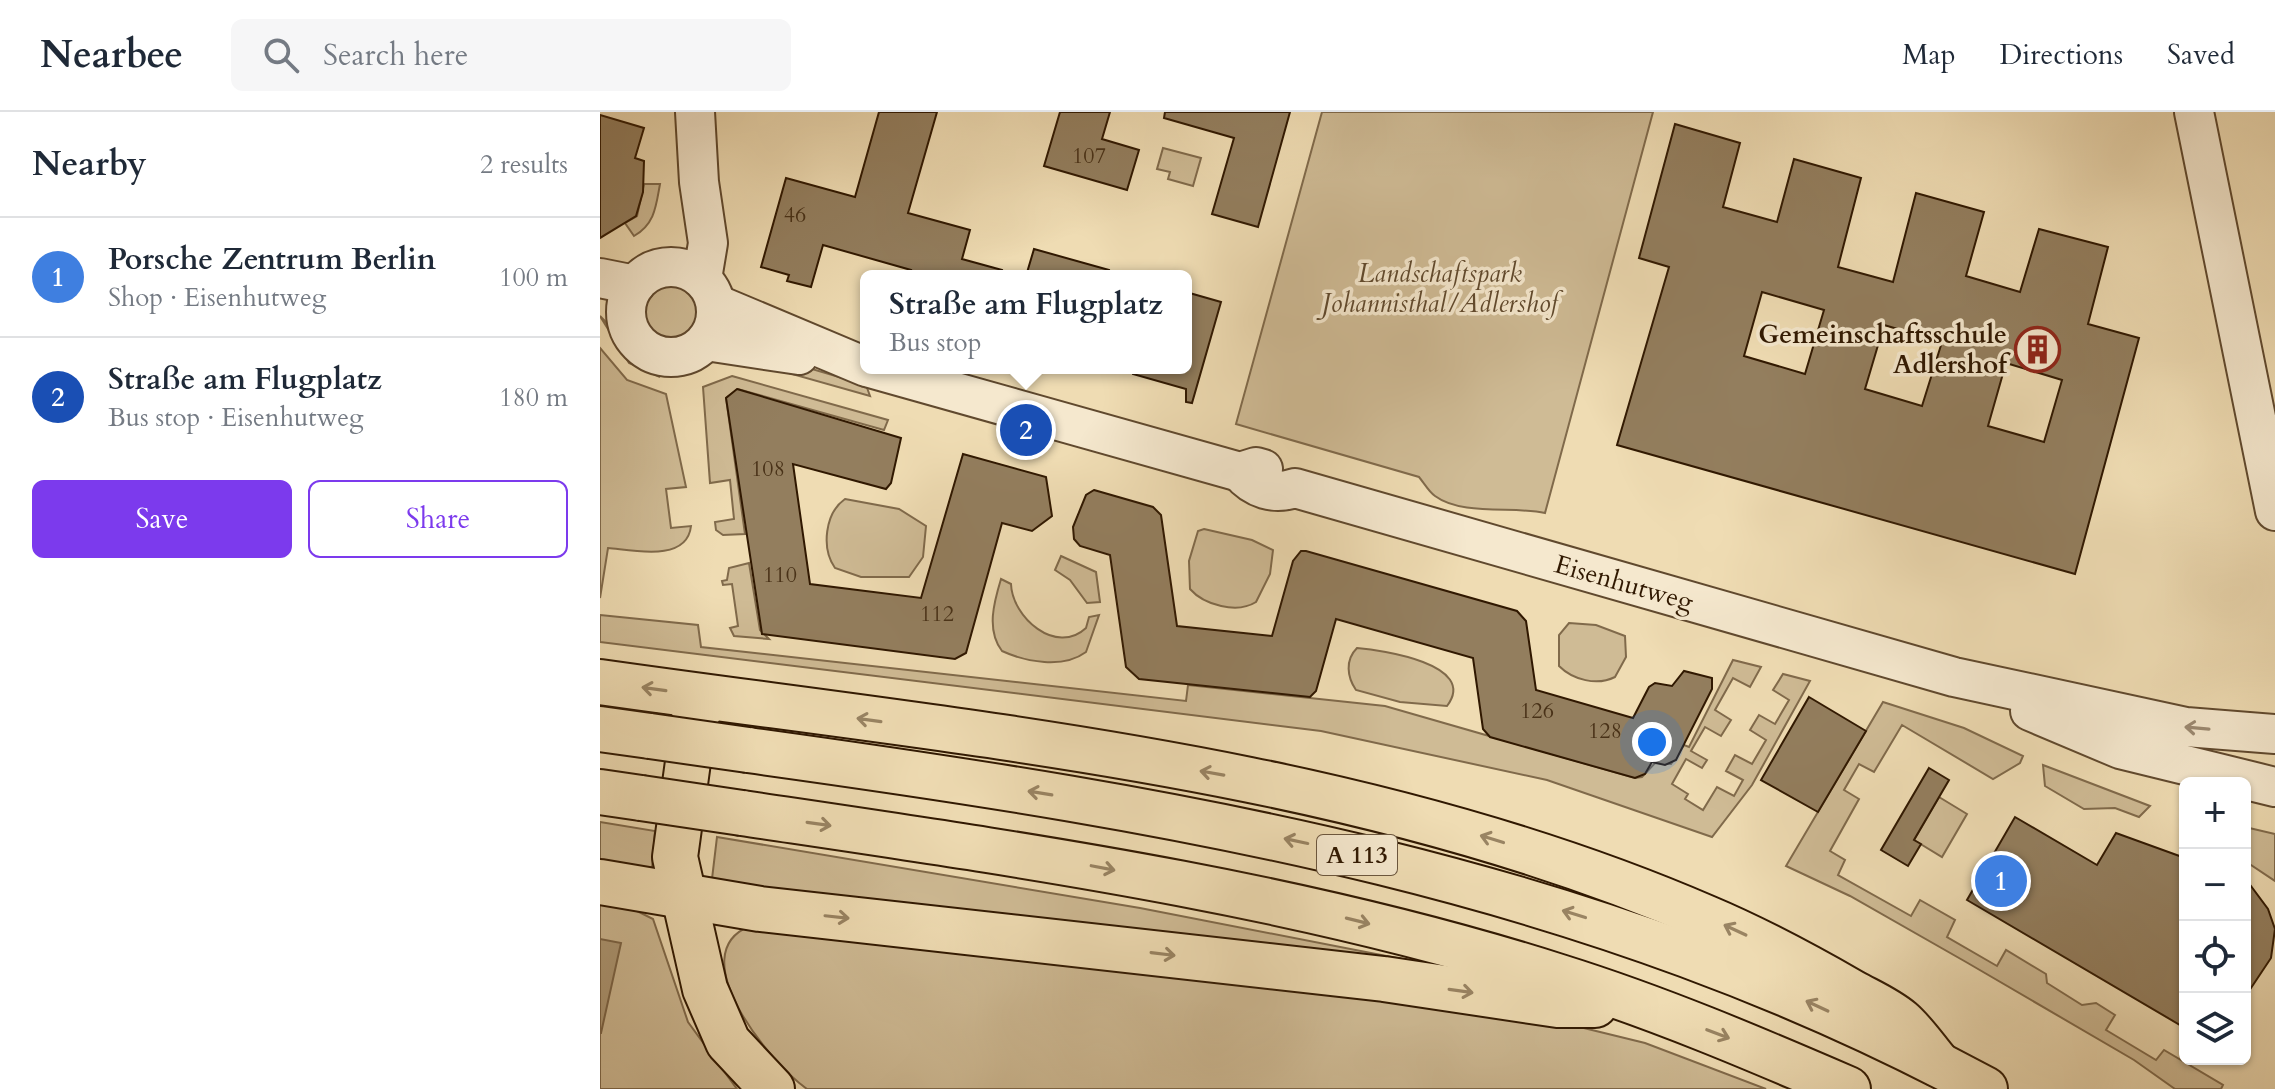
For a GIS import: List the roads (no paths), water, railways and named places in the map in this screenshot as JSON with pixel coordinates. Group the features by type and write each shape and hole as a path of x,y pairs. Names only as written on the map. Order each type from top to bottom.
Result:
{"main road":[{"path":"600,682 1091,751 1338,799 1491,839 1646,891 1747,936 1900,1020 1938,1064"},
{"path":"708,697 718,720 700,854 684,898 705,989 728,1042 772,1089"},
{"name":"A 113","path":"600,729 1080,799 1251,831 1429,873 1581,916 1692,955 1790,994 1985,1089"},
{"name":"A 113","path":"620,795 1059,860 1304,908 1544,972 1646,1006 1848,1089"},
{"path":"600,882 684,898 1384,979 1558,1005 1646,1006"}],"street":[{"path":"695,112 699,182 708,243 709,292 716,318 706,341 692,352 679,356 654,354 635,339 625,291 699,182"},
{"path":"2194,112 2275,511"},
{"name":"Eisenhutweg","path":"625,291 691,271 709,292 860,364"},
{"name":"Eisenhutweg","path":"706,341 860,365"},
{"name":"Eisenhutweg","path":"892,374 1240,472 1256,467 1275,472 1285,475 1295,488 1954,677 2186,727 2275,734"},
{"name":"Eisenhutweg","path":"1954,677 2120,749 2275,787"}],"place":[{"name":"Gemeinschaftsschule Adlershof","path":"2038,349"},
{"name":"Straße am Flugplatz","path":"1026,430"},
{"name":"Porsche Zentrum Berlin","path":"2001,881"}],"park label":[{"name":"Landschaftspark Johannisthal/Adlershof","path":"1440,288"}]}
